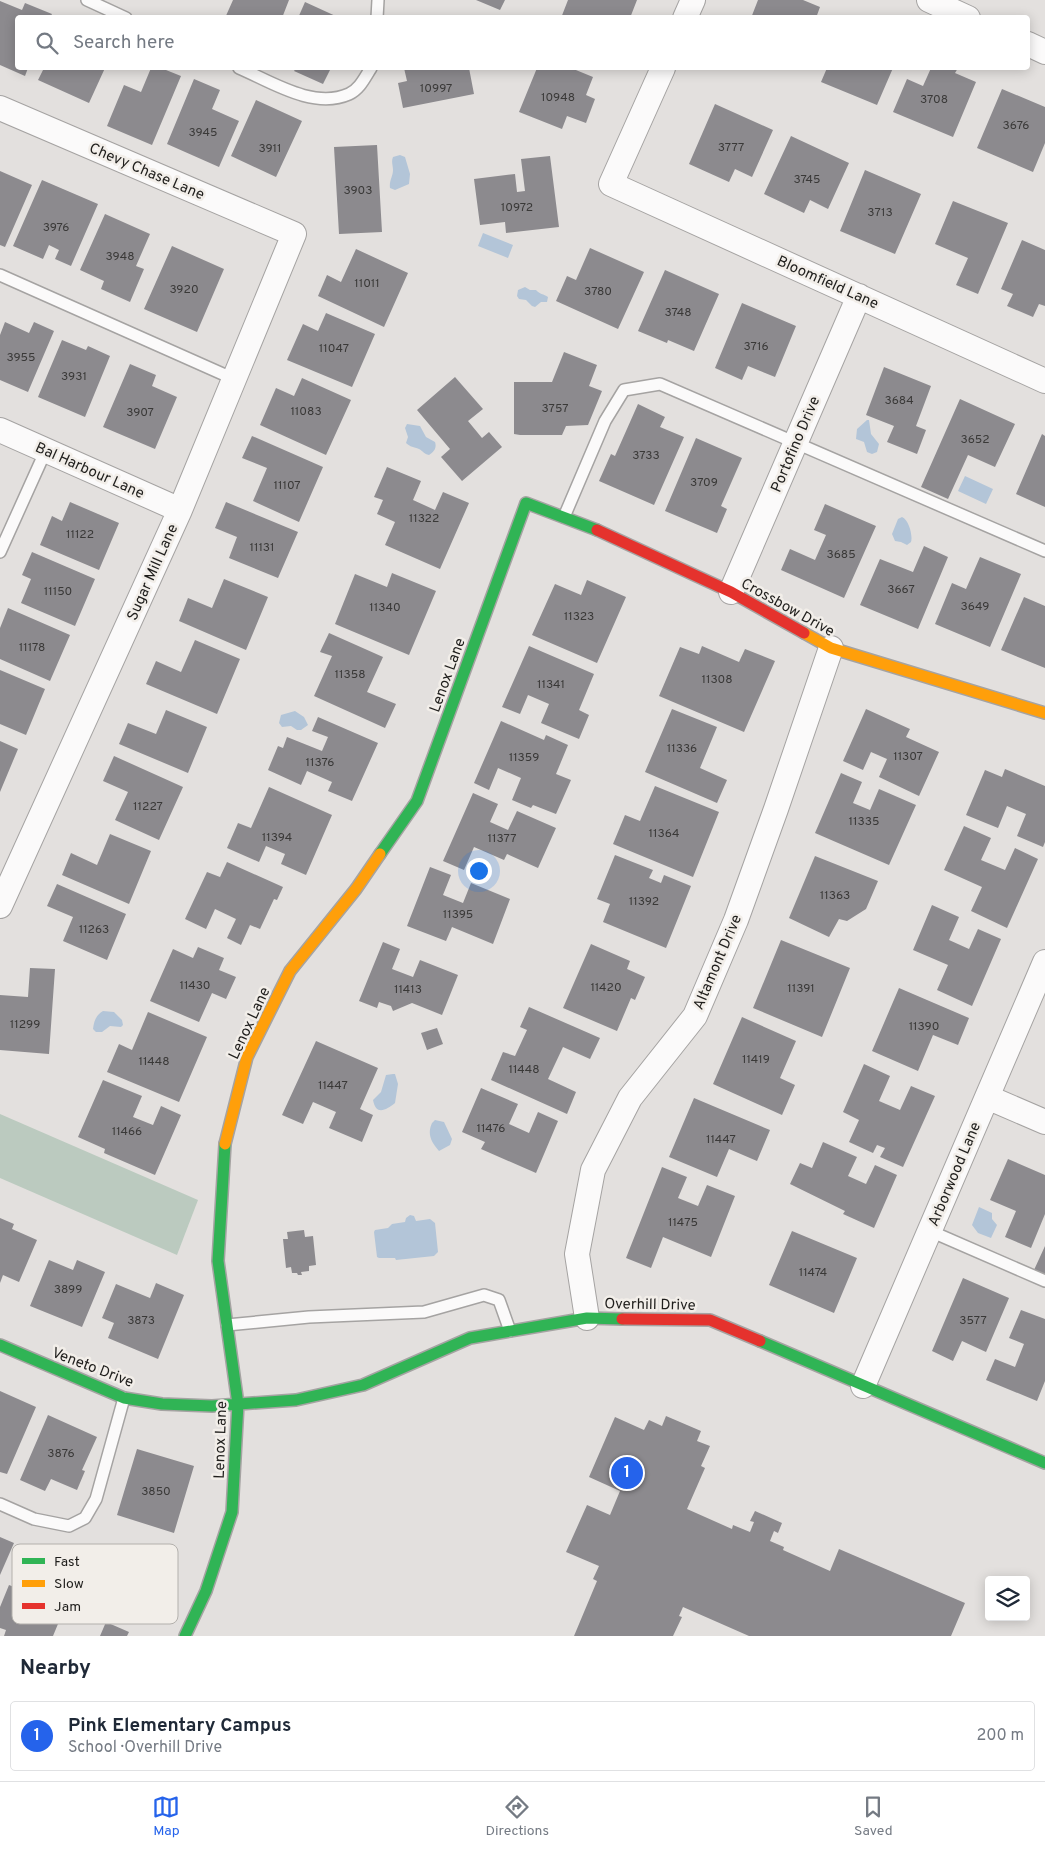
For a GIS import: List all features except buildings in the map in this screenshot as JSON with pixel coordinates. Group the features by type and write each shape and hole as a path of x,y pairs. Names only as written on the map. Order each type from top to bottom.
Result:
{"street":[{"path":"686,15 693,0"},
{"path":"929,0 962,15"},
{"path":"1030,45 1045,52"},
{"name":"Bloomfield Lane","path":"662,70 611,184 1045,381"},
{"name":"Chevy Chase Lane","path":"0,108 294,234"},
{"name":"Sugar Mill Lane","path":"0,906 180,510 294,234"},
{"name":"Portofino Drive","path":"731,592 859,296"},
{"name":"Bal Harbour Lane","path":"0,430 180,510"},
{"name":"Crossbow Drive","path":"526,503 593,528 731,592 831,648 1045,713"},
{"name":"Lenox Lane","path":"185,1636 206,1591 232,1512 238,1404 218,1261 225,1145 247,1057 290,971 356,889 416,801 526,503"},
{"name":"Altamont Drive","path":"587,1318 578,1254 593,1170 630,1098 695,1016 739,910 831,648"},
{"name":"Arborwood Lane","path":"863,1386 1045,962"},
{"path":"987,1097 1045,1122"},
{"name":"Overhill Drive","path":"238,1404 296,1400 363,1385 470,1338 587,1318 710,1320 1045,1464"},
{"name":"Veneto Drive","path":"0,1345 124,1398 162,1404 212,1406 238,1404"}],"lane":[{"path":"87,0 120,15"},
{"path":"377,15 378,0"},
{"path":"244,70 307,96 329,98 349,94 360,85 370,70"},
{"path":"0,275 234,379"},
{"path":"564,516 605,421 624,390 660,384 1045,551"},
{"path":"0,552 46,450"},
{"path":"930,1231 1045,1281"},
{"path":"227,1325 309,1317 424,1312 484,1295 499,1300 510,1331"},
{"path":"0,1504 34,1519 69,1526 85,1518 96,1499 124,1398"}],"green space":[{"path":"0,1114 198,1200 177,1255 0,1178"}],"water":[{"path":"400,155 405,157 410,174 409,184 395,190 390,188 393,172 392,160 393,157"},
{"path":"483,233 513,245 508,258 478,246"},
{"path":"525,287 530,290 536,290 548,297 547,302 541,302 535,307 526,300 519,299 517,296 518,290"},
{"path":"869,420 871,434 879,444 877,452 872,454 867,452 864,442 856,439 857,429"},
{"path":"407,424 420,426 426,437 435,442 435,448 432,453 427,455 406,443 408,437 405,428"},
{"path":"965,476 993,489 986,504 958,491"},
{"path":"902,517 907,521 911,532 911,542 907,545 895,541 892,534 898,519"},
{"path":"295,711 304,717 308,725 301,730 291,726 282,727 279,723 281,715"},
{"path":"103,1011 114,1012 122,1020 123,1025 121,1027 110,1026 102,1032 96,1032 93,1029 95,1021"},
{"path":"395,1074 398,1084 395,1103 388,1108 379,1110 374,1105 373,1100 381,1092 386,1075"},
{"path":"435,1120 444,1122 452,1139 450,1145 439,1151 432,1141 430,1134 432,1123"},
{"path":"979,1207 992,1213 992,1219 997,1225 991,1238 978,1233 972,1225"},
{"path":"410,1215 414,1216 416,1221 430,1219 435,1223 438,1252 434,1256 396,1260 395,1258 377,1257 375,1230 405,1222 406,1218"}],"traffic: fast":[{"path":"380,854 417,801 526,503 597,530"},
{"path":"185,1636 206,1591 232,1512 238,1404 218,1261 225,1144"},
{"path":"0,1345 124,1398 162,1404 212,1406 296,1400 363,1385 470,1338 587,1318 622,1319"},
{"path":"760,1341 1045,1463"}],"traffic: slow":[{"path":"804,633 831,648 1045,713"},
{"path":"225,1144 247,1057 290,971 356,889 380,854"}],"traffic: jam":[{"path":"597,530 731,592 804,633"},
{"path":"622,1319 710,1320 760,1341"}],"place":[{"name":"Pink Elementary Campus","path":"627,1473"}]}
